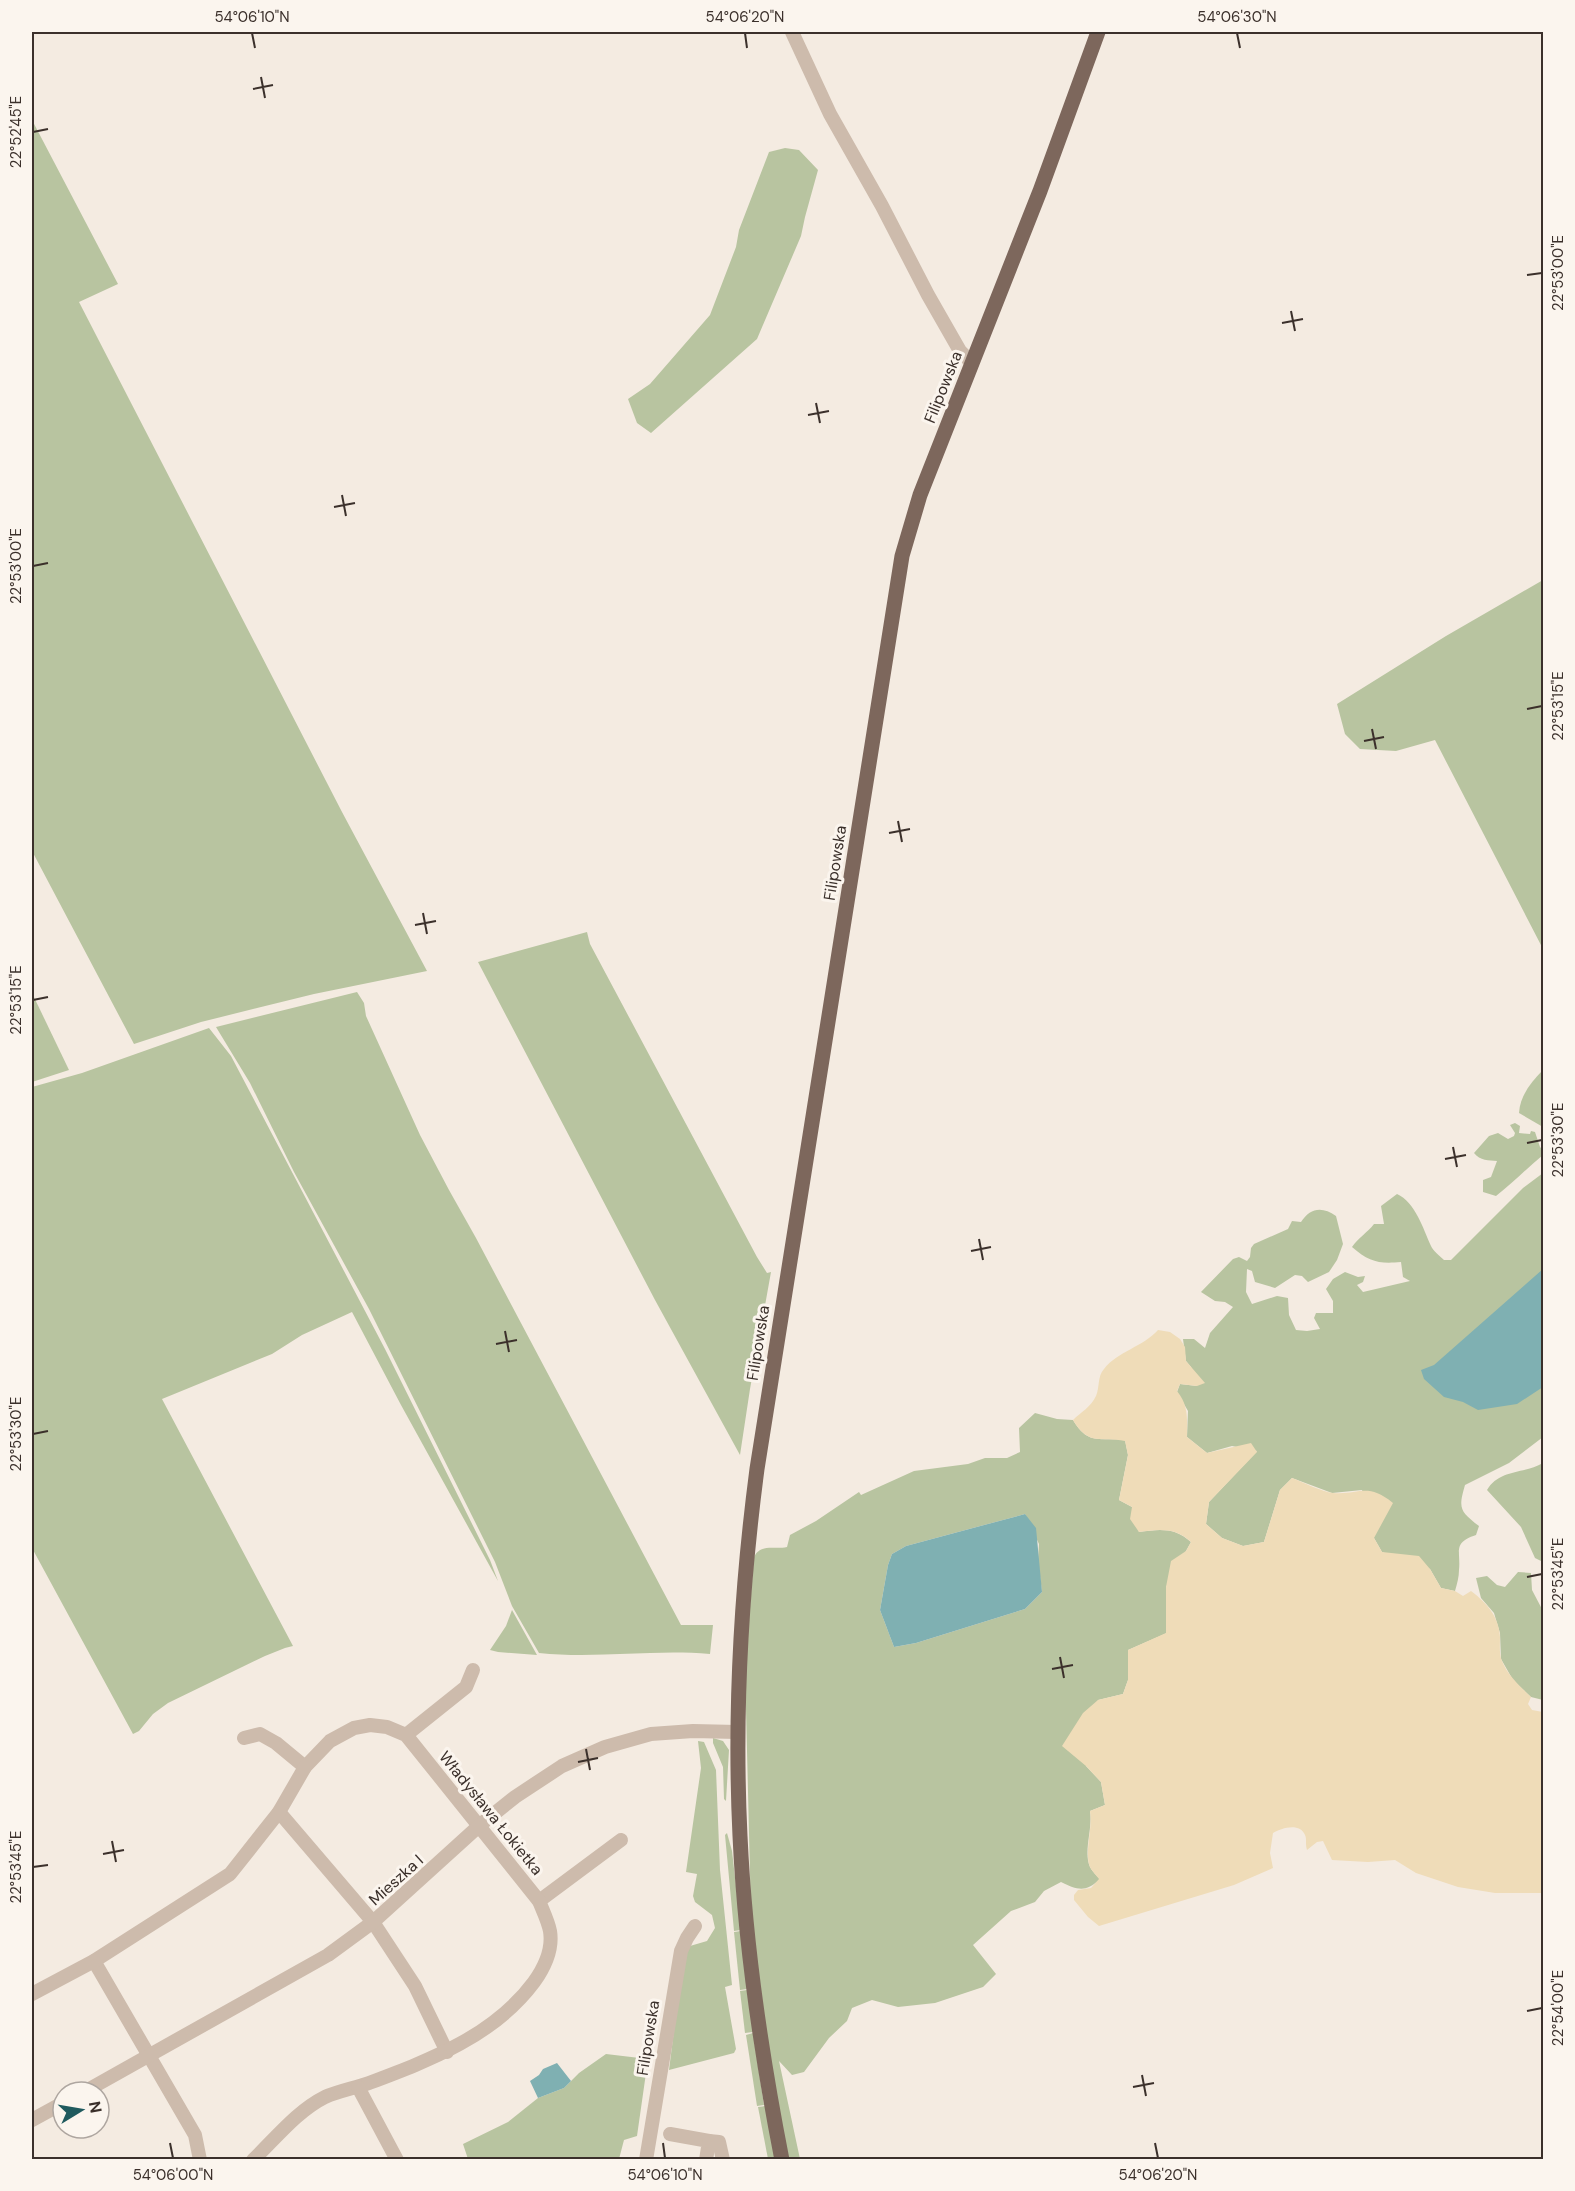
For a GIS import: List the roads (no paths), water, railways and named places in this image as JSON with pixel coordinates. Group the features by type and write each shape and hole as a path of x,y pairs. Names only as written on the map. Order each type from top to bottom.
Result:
{"main road":[{"name":"Filipowska","path":"782,2160 762,2049 747,1936 740,1838 738,1732 744,1589 757,1469 902,556 913,516 1083,78 1098,32"}],"street":[{"path":"792,32 830,114 882,206 928,295 960,351 972,363"},
{"path":"32,1994 94,1961 230,1874 279,1812 305,1767 330,1741 354,1728 370,1725 379,1725 406,1735 466,1688 473,1670"},
{"name":"Mieszka I","path":"105,2080 328,1954 373,1922 480,1825 543,1777 562,1766 597,1750 651,1734 693,1731 738,1732"},
{"path":"244,1737 260,1734 305,1767"},
{"name":"Władysława Łokietka","path":"253,2160 295,2118 326,2097 447,2052 479,2033 520,2000 539,1974 550,1945 550,1931 539,1901 406,1735"},
{"path":"279,1812 373,1922 415,1986 447,2052"},
{"path":"539,1901 621,1840"},
{"name":"Filipowska","path":"646,2160 681,1952 695,1926"},
{"path":"94,1961 195,2134 200,2160"},
{"path":"358,2087 398,2160"},
{"path":"32,2120 51,2110"},
{"path":"670,2134 719,2142 723,2160"},
{"path":"706,2160 709,2141"},
{"path":"266,2148 275,2160"}],"water":[{"path":"1543,1269 1543,1387 1517,1404 1478,1410 1463,1402 1444,1397 1424,1379 1421,1370 1434,1365"},
{"path":"1025,1514 1036,1528 1042,1592 1025,1609 916,1643 894,1647 880,1610 892,1554 906,1546"},
{"path":"557,2063 571,2081 564,2088 538,2098 530,2081 543,2069"}]}
